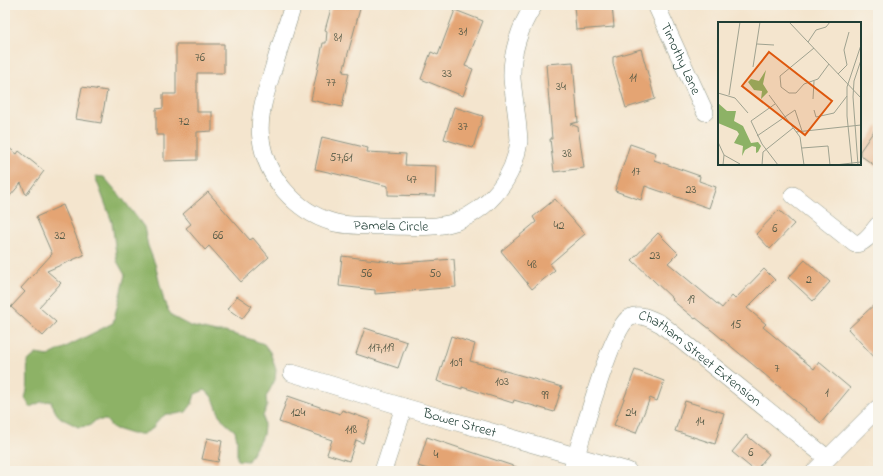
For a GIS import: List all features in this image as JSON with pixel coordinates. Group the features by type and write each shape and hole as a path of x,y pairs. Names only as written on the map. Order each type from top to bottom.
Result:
{"street":[{"name":"Pamela Circle","path":"293,5 261,115 261,139 271,171 282,188 294,201 310,213 322,219 342,224 415,226 435,226 454,222 463,218 473,213 490,200 506,181 515,162 519,141 512,78 513,58 518,37 527,16 534,5"},
{"name":"Timothy Lane","path":"656,5 705,112"},
{"path":"792,194 855,244 859,244 864,240 878,225"},
{"name":"Chatham Street Extension","path":"573,464 611,348 625,321 637,316 646,317 661,324 827,458"},
{"name":"Bower Street","path":"292,374 404,407 573,464 628,471"},
{"path":"383,471 404,407"},
{"path":"815,471 878,408"}],"green space":[{"path":"95,176 104,177 144,227 164,301 173,317 190,326 216,332 225,332 264,344 270,352 276,370 275,380 266,397 267,406 263,416 263,435 248,461 237,460 237,440 235,431 222,419 213,400 205,390 195,394 192,404 186,412 166,414 158,420 152,429 143,434 132,434 113,428 106,420 96,420 89,426 78,427 61,418 53,407 51,401 41,402 30,407 25,398 28,361 36,354 48,356 113,323 125,275 117,261 112,222"}],"building":[{"path":"332,5 361,5 343,72 349,73 342,107 311,100 323,43 326,43 327,31 325,30"},
{"path":"574,5 612,5 614,27 576,30"},
{"path":"455,10 483,21 465,66 473,69 463,96 421,79 431,52 438,55"},
{"path":"176,44 224,44 224,73 197,73 197,112 212,112 212,131 197,132 197,160 164,161 164,135 156,135 156,109 163,108 163,94 176,94"},
{"path":"641,49 655,99 626,108 613,64 613,57"},
{"path":"573,62 578,122 570,124 578,127 584,168 554,172 550,139 552,139 546,64"},
{"path":"82,87 107,91 101,123 76,119"},
{"path":"454,107 483,116 473,148 444,139"},
{"path":"878,125 878,168 861,156 861,150"},
{"path":"322,137 368,148 367,152 406,154 405,165 436,166 435,196 388,195 388,186 315,169"},
{"path":"630,144 656,153 654,160 700,176 699,181 716,187 709,208 645,186 641,200 615,191"},
{"path":"5,145 17,154 19,151 44,171 26,195 21,183 5,202"},
{"path":"208,192 250,240 253,238 269,257 241,282 209,246 205,250 186,228 191,224 183,214"},
{"path":"555,199 585,234 550,264 555,270 532,289 501,251 536,222 533,217"},
{"path":"63,205 84,255 47,271 61,283 39,307 56,322 43,336 11,307 25,292 21,288 52,254 36,217"},
{"path":"779,210 794,224 770,249 756,234"},
{"path":"658,233 678,253 668,263 722,308 732,296 735,299 764,269 775,280 747,308 766,324 763,327 814,369 819,362 850,388 821,423 715,333 672,300 673,299 632,260"},
{"path":"342,256 400,263 454,259 456,287 375,294 375,290 339,286"},
{"path":"805,260 830,282 813,301 788,278"},
{"path":"237,296 252,306 242,319 228,309"},
{"path":"878,301 878,361 848,329"},
{"path":"365,328 407,342 398,368 356,354"},
{"path":"451,336 475,344 470,361 562,387 554,412 514,400 513,403 437,381"},
{"path":"635,370 664,381 657,401 650,398 636,433 614,425"},
{"path":"288,396 340,414 342,410 370,420 363,443 356,440 349,461 327,454 332,440 279,422"},
{"path":"685,401 724,413 715,444 675,431"},
{"path":"746,435 769,454 755,471 732,452"},
{"path":"427,437 519,468 519,471 434,471 418,466"},
{"path":"207,438 222,441 218,462 202,459"}]}
